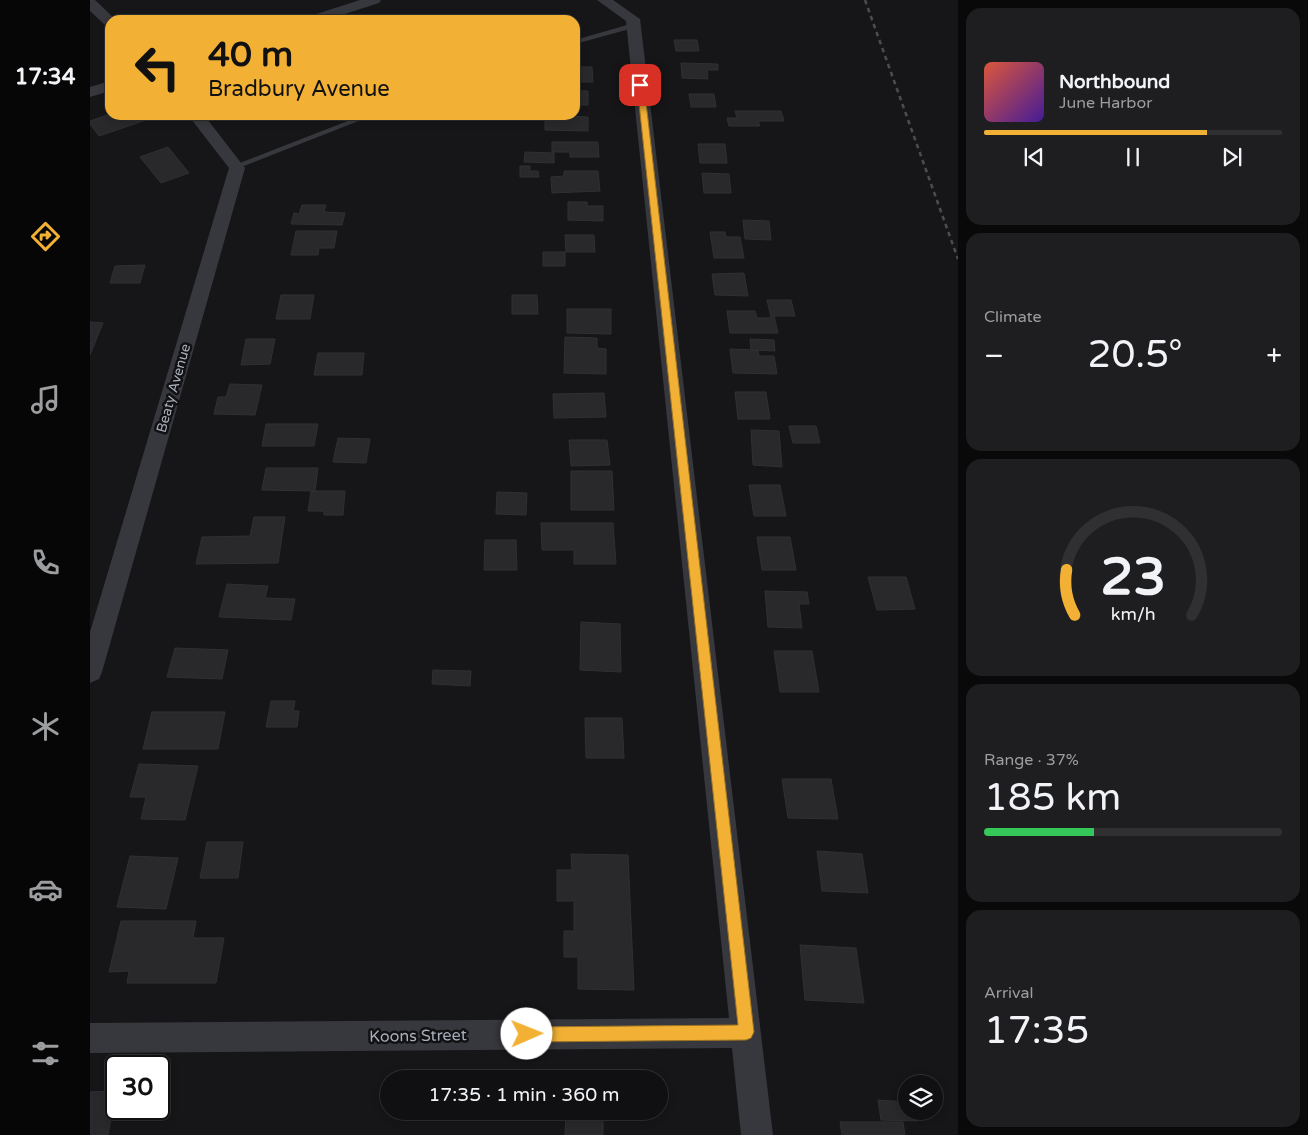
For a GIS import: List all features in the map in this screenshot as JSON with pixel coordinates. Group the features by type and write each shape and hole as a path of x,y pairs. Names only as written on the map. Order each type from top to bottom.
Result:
{"street":[{"path":"328,15 374,0"},
{"path":"604,0 633,19 634,25 757,1135"},
{"path":"90,3 105,17"},
{"path":"90,92 105,88"},
{"path":"200,120 236,166"},
{"name":"Beaty Avenue","path":"90,672 237,168 236,166"},
{"name":"Koons Street","path":"90,1038 746,1032"}],"lane":[{"path":"580,41 634,25"},
{"path":"236,166 357,120"}],"building":[{"path":"674,40 697,40 699,51 676,51"},
{"path":"681,63 718,64 718,70 707,70 708,79 682,78"},
{"path":"580,67 592,67 593,82 580,82"},
{"path":"580,91 588,91 588,105 580,105"},
{"path":"689,94 714,94 716,107 691,107"},
{"path":"735,111 781,111 784,121 758,121 760,126 729,126 727,118 737,118"},
{"path":"105,116 105,120 146,120 99,136 90,124 90,121"},
{"path":"580,117 588,117 588,131 545,130 545,121 580,120"},
{"path":"552,142 598,142 599,157 570,157 570,152 552,152"},
{"path":"698,144 725,144 727,163 700,163"},
{"path":"168,147 189,173 161,183 140,157"},
{"path":"525,152 554,153 554,163 524,162"},
{"path":"520,166 530,166 530,171 538,171 539,177 520,177"},
{"path":"564,171 598,171 600,191 552,193 551,177 564,176"},
{"path":"702,173 729,174 731,193 704,193"},
{"path":"568,202 587,202 587,206 603,206 603,221 568,220"},
{"path":"302,205 326,205 324,212 345,213 342,225 291,224 294,213 299,214"},
{"path":"743,220 769,221 771,240 745,239"},
{"path":"296,231 337,231 334,248 319,248 318,255 291,255"},
{"path":"710,232 725,232 726,237 740,237 744,258 714,258"},
{"path":"565,235 594,235 595,252 566,252"},
{"path":"543,252 565,252 565,266 543,266"},
{"path":"145,265 140,283 110,283 115,266"},
{"path":"744,273 748,296 715,295 712,274"},
{"path":"281,295 314,295 310,319 276,319"},
{"path":"512,295 537,295 538,314 512,314"},
{"path":"767,300 791,300 795,316 774,316 778,333 730,333 727,311 755,311 757,318 771,318"},
{"path":"567,309 611,309 611,334 567,333"},
{"path":"90,322 103,323 90,355"},
{"path":"565,337 597,338 597,348 606,349 606,374 564,373"},
{"path":"246,339 275,339 270,364 241,365"},
{"path":"750,339 774,340 775,351 751,350"},
{"path":"730,349 758,350 759,356 774,356 777,374 733,373"},
{"path":"318,353 364,353 362,375 314,375"},
{"path":"230,384 262,385 255,415 214,414 218,397 226,397"},
{"path":"735,392 766,392 770,419 738,419"},
{"path":"604,393 606,417 554,418 553,394"},
{"path":"266,424 318,424 314,446 262,446"},
{"path":"789,426 816,426 820,443 793,443"},
{"path":"751,430 779,431 782,467 753,465"},
{"path":"338,438 370,439 366,463 333,462"},
{"path":"569,440 607,440 610,465 571,466"},
{"path":"266,468 318,468 315,491 262,490"},
{"path":"571,471 612,471 614,510 571,510"},
{"path":"749,485 780,485 786,516 754,516"},
{"path":"311,491 345,491 343,515 324,515 324,511 308,511"},
{"path":"497,492 527,493 526,515 496,514"},
{"path":"254,517 285,517 278,563 196,564 202,537 250,536"},
{"path":"541,523 613,523 616,564 574,564 574,550 542,550"},
{"path":"757,537 790,537 796,570 762,570"},
{"path":"485,540 516,540 517,570 484,570"},
{"path":"868,577 906,577 915,609 877,610"},
{"path":"227,584 268,586 265,598 295,599 291,620 219,617"},
{"path":"765,591 807,592 809,604 799,604 802,628 768,627"},
{"path":"581,622 620,624 621,672 580,670"},
{"path":"175,648 228,650 222,679 167,677"},
{"path":"774,651 812,651 819,692 780,692"},
{"path":"433,670 471,671 470,686 432,684"},
{"path":"271,701 295,701 293,711 299,711 297,727 266,727"},
{"path":"152,712 225,712 218,749 143,749"},
{"path":"585,718 622,718 624,758 586,758"},
{"path":"139,764 198,766 185,820 141,819 146,797 130,797"},
{"path":"782,779 831,779 838,819 788,818"},
{"path":"207,842 243,842 238,878 200,878"},
{"path":"817,851 862,854 868,893 822,891"},
{"path":"571,854 628,855 634,990 578,989 578,957 564,957 564,931 574,931 574,901 557,901 557,870 572,870"},
{"path":"130,856 178,858 166,909 117,907"},
{"path":"121,921 196,921 193,938 224,938 216,983 127,983 129,971 109,972"},
{"path":"800,945 856,948 864,1003 805,1000"},
{"path":"105,1091 105,1120 111,1120 108,1135 90,1135 90,1092"},
{"path":"878,1100 898,1101 898,1120 918,1121 881,1120"},
{"path":"566,1120 603,1120 603,1135 565,1135"},
{"path":"840,1122 903,1122 905,1135 842,1135"}],"railway":[{"path":"865,0 958,259"}],"route":[{"path":"527,1034 746,1032 640,85"}]}
